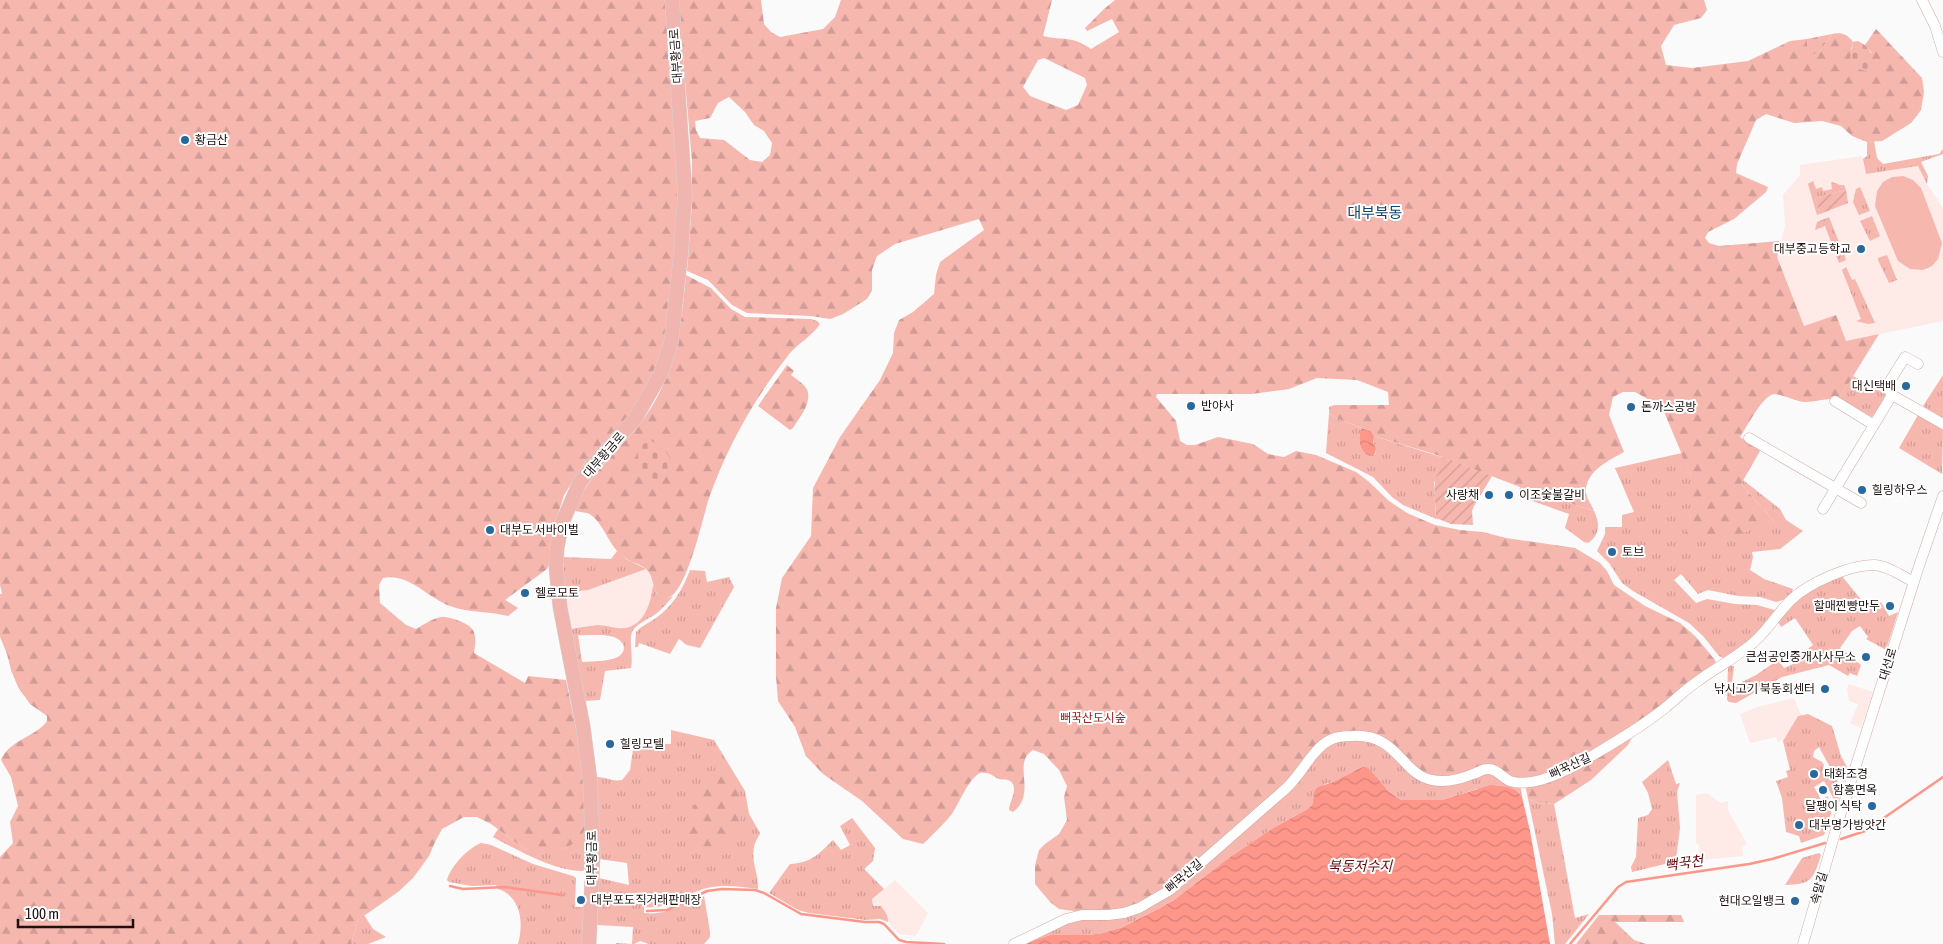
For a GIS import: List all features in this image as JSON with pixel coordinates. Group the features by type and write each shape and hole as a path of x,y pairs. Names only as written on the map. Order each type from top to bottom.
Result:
{"main road":[{"name":"대부황금로","path":"589,944 593,855 590,779 586,739 560,607 556,566 557,548 562,523 579,484 593,464 628,428 642,409 664,367 671,343 681,253 685,193 672,0"}],"street":[{"path":"1922,0 1935,26 1943,52"},
{"path":"1918,364 1905,357 1887,386 1892,395 1943,424"},
{"path":"1823,509 1892,395"},
{"path":"1835,401 1874,425"},
{"path":"1749,438 1861,503"},
{"name":"대선로","path":"1835,832 1943,496"},
{"name":"뻐꾹산길","path":"1014,944 1066,919 1082,915 1124,913 1139,908 1170,890 1275,798 1292,782 1321,747 1330,740 1342,736 1370,737 1383,742 1421,776 1432,780 1459,779 1489,768 1508,780 1519,783 1538,781 1594,755 1664,709 1697,681 1750,647 1769,628 1792,599 1821,581 1858,568 1876,565 1914,582"},
{"name":"속말길","path":"1803,944 1835,832"}],"shaded area":[{"name":"대부중고등학교","path":"1862,156 1866,174 1919,166 1927,184 1943,209 1943,321 1846,341 1836,316 1804,326 1777,257 1785,226 1783,195 1800,175 1800,165"},
{"path":"646,569 650,573 653,585 651,602 645,614 634,626 624,628 599,625 570,629 564,593 588,590"},
{"path":"1849,684 1873,692 1861,728 1850,723 1858,704 1849,701 1847,689"},
{"path":"1794,698 1801,715 1785,739 1778,742 1776,737 1750,743 1740,714 1757,707"},
{"path":"1707,793 1721,803 1728,801 1728,810 1747,844 1742,847 1743,856 1700,860 1699,845 1696,843 1696,795"},
{"path":"895,880 928,913 916,936 899,934 888,922 887,915 873,906 872,899"}],"green space":[{"path":"0,0 665,0 678,189 676,233 665,341 654,372 632,413 585,462 564,495 553,530 550,564 547,569 505,600 518,608 508,616 464,610 450,606 402,579 393,577 383,578 379,585 380,603 406,625 416,629 438,618 445,617 457,620 472,628 475,636 474,653 525,683 528,676 566,680 581,753 584,785 586,828 578,841 564,849 545,853 526,850 491,824 477,817 464,817 442,829 429,856 413,878 398,892 358,920 351,944 0,944 0,857 13,843 10,822 18,806 11,777 1,760 5,753 16,743 42,726 47,721 47,716 30,704 18,687 0,637 0,594 2,594 0,585"},
{"name":"뻐꾹산도시숲","path":"678,0 761,0 764,24 771,32 780,37 823,29 835,17 841,0 1052,0 1043,36 1073,40 1091,49 1119,32 1112,19 1087,31 1085,28 1115,0 1704,0 1707,10 1701,18 1674,25 1661,46 1666,65 1692,68 1748,61 1790,41 1807,39 1808,49 1819,52 1832,34 1835,33 1844,34 1851,39 1853,42 1851,50 1872,53 1865,45 1876,29 1922,78 1924,92 1921,110 1911,123 1882,141 1867,142 1852,136 1841,126 1822,121 1794,123 1766,114 1756,120 1737,164 1736,173 1768,187 1766,192 1734,219 1708,232 1705,238 1709,243 1719,246 1781,241 1777,257 1804,326 1836,315 1846,341 1879,334 1839,399 1804,402 1774,394 1769,396 1760,406 1740,437 1760,451 1741,484 1774,521 1738,535 1704,542 1685,533 1691,515 1691,476 1662,407 1635,392 1623,392 1613,397 1609,415 1624,452 1599,468 1589,478 1586,494 1594,511 1520,487 1434,454 1374,436 1365,429 1333,417 1329,413 1329,407 1334,405 1389,405 1388,392 1357,380 1317,378 1289,389 1252,394 1157,394 1156,397 1176,421 1180,441 1187,445 1195,445 1218,437 1253,444 1268,454 1284,457 1296,451 1316,455 1356,472 1389,501 1407,513 1435,525 1575,548 1600,563 1607,571 1614,585 1645,606 1680,623 1695,636 1715,660 1716,664 1662,708 1550,775 1519,781 1495,769 1458,778 1421,775 1396,750 1341,733 1166,889 1123,911 1081,912 1059,909 1050,902 1035,884 1035,865 1039,850 1059,834 1067,820 1064,797 1067,786 1059,770 1044,754 1033,750 1027,756 1024,762 1024,796 1013,812 1009,810 1014,790 1012,782 980,773 967,786 951,815 923,844 903,839 862,801 823,774 806,756 795,727 778,701 776,608 782,578 811,536 813,488 840,437 880,380 893,353 894,333 899,320 913,312 934,294 936,275 940,262 984,230 979,219 895,244 877,256 872,270 872,290 867,299 843,314 830,319 811,316 747,313 732,305 708,280 687,271 692,204 692,162","holes":["1044,58 1085,78 1087,85 1078,105 1066,110 1030,96 1023,87 1038,60","729,97 745,112 754,125 764,131 772,143 770,155 762,162 750,160 724,140 700,138 696,130 695,121 710,118 718,103"]},
{"path":"1832,34 1819,52 1813,54 1808,49 1807,39"},
{"path":"1858,41 1867,47 1872,56 1874,63 1869,70 1858,68 1850,59 1853,42"},
{"path":"1874,141 1877,158 1883,164 1939,154 1943,149 1943,154 1921,162 1928,176 1927,184 1918,166 1866,174 1863,159 1867,156 1867,142"},
{"path":"1903,176 1913,180 1921,188 1942,243 1938,259 1932,266 1923,270 1910,269 1898,261 1875,206 1877,191 1883,182 1892,177"},
{"path":"1813,181 1816,189 1822,187 1823,191 1832,189 1831,182 1844,185 1846,190 1815,198 1820,214 1817,215 1808,184"},
{"path":"1860,187 1870,211 1859,215 1853,202 1856,189"},
{"path":"1846,190 1848,203 1820,214 1815,198"},
{"path":"1872,216 1880,236 1870,241 1860,221"},
{"path":"1829,217 1841,247 1838,248 1841,256 1844,254 1846,260 1839,263 1825,226 1815,230 1817,222"},
{"path":"1887,255 1897,280 1889,283 1878,260 1878,258"},
{"path":"1846,267 1852,280 1855,279 1875,323 1868,324 1856,321 1861,319 1842,270"},
{"path":"686,275 711,288 731,309 745,317 811,319 820,324 814,332 790,353 753,405 715,481 686,573 672,595 665,598 656,592 648,571 619,553 593,516 575,511 575,509 587,485 639,425 660,391 674,354"},
{"path":"787,365 794,371 791,375 803,384 808,393 805,409 790,430 758,406"},
{"path":"1943,375 1943,418 1923,406"},
{"path":"1853,376 1885,394 1884,399 1872,417 1839,399"},
{"path":"1329,413 1333,417 1362,428 1359,437 1360,446 1362,451 1369,456 1374,456 1375,453 1374,436 1448,459 1434,483 1436,518 1439,520 1403,505 1392,497 1373,477 1326,453"},
{"path":"1918,415 1943,430 1942,474 1899,448"},
{"path":"651,441 665,451 671,462 670,472 665,477 658,479 652,478 645,473 638,458 639,451 643,445"},
{"path":"1682,453 1691,476 1691,515 1686,533 1774,521 1741,484 1743,480 1780,509 1786,520 1803,531 1780,549 1752,552 1753,557 1750,570 1764,579 1793,589 1786,599 1776,602 1760,597 1738,596 1708,590 1698,594 1681,574 1674,580 1696,603 1707,599 1735,604 1757,605 1778,611 1768,626 1725,659 1719,656 1703,636 1689,623 1622,583 1609,563 1597,551 1605,534 1605,527 1622,527 1622,515 1634,512 1615,468"},
{"path":"1448,459 1492,476 1472,511 1473,525 1451,524 1436,518 1435,480"},
{"path":"1520,487 1594,511 1598,524 1597,533 1588,543 1584,542 1565,528 1569,514 1518,496"},
{"path":"617,551 626,559 646,569 588,590 564,593 563,557 611,559"},
{"path":"690,570 705,571 707,582 729,577 734,587 700,648 687,645 679,639 670,654 639,643 638,647 635,647 636,632 662,614 672,603"},
{"path":"1841,575 1863,602 1866,600 1872,608 1881,602 1889,616 1898,612 1886,650 1866,639 1868,637 1860,626 1852,631 1840,648 1861,665 1857,676 1850,673 1848,676 1829,665 1782,677 1736,703 1729,702 1727,700 1728,666 1734,666 1732,683 1736,685 1756,675 1778,660 1784,668 1802,660 1799,655 1813,645 1795,618 1781,627 1778,622 1801,596"},
{"path":"653,585 657,594 668,598 673,596 659,611 638,625 632,632 631,668 605,671 600,700 584,701 570,629 597,625 622,628 632,626 646,612","holes":["578,635 614,637 621,642 624,648 622,653 613,659 582,662"]},
{"path":"1808,714 1832,726 1841,756 1848,769 1844,782 1831,769 1819,747 1814,751 1813,757 1824,765 1822,773 1829,775 1837,781 1840,793 1837,805 1824,781 1814,787 1821,800 1828,796 1829,803 1824,810 1831,811 1831,814 1824,835 1801,843 1799,836 1786,832 1782,798 1776,781 1788,777 1786,771 1790,770 1783,741 1798,716"},
{"path":"671,730 714,740 745,791 749,814 760,833 753,853 758,889 733,886 713,887 669,904 644,907 644,913 662,912 704,896 710,937 704,944 649,944 640,941 632,944 633,927 597,925 599,878 629,885 627,863 599,859 597,777 622,780 630,770 634,743 671,744"},
{"path":"1635,731 1628,745 1591,780 1554,804 1538,803 1528,799 1525,784 1538,783"},
{"path":"1358,739 1484,770 1520,784 1522,797 1517,791 1477,789 1442,800 1401,800 1389,792 1366,767 1362,767 1333,782 1325,784 1314,795 1312,805 1306,810 1273,828 1230,857 1174,900 1160,908 1123,927 1103,933 1090,935 1050,935 1024,944 1062,923 1321,751 1331,742"},
{"path":"1668,760 1676,784 1680,783 1677,792 1680,828 1676,859 1673,862 1632,872 1631,867 1636,857 1638,818 1648,815 1652,809 1648,793 1642,782"},
{"path":"725,774 733,782 741,803 739,827 727,847 718,853 699,852 693,849 687,838 686,831 689,816 707,785 714,778"},
{"path":"1528,799 1538,803 1554,804 1575,918 1589,914 1565,944 1555,944 1552,914"},
{"path":"852,818 875,848 873,861 864,869 884,889 872,899 873,906 881,906 887,915 888,922 880,919 866,920 809,913 798,910 769,893 790,864 809,860 833,840 841,850 850,845 840,826"},
{"path":"586,828 586,867 583,871 549,864 493,837 498,829 526,850 564,849 577,841"},
{"path":"481,843 491,845 533,864 576,878 575,907 584,907 582,944 518,944 521,928 519,911 512,898 498,889 496,885 472,886 447,880 456,863 476,845"},
{"path":"1819,853 1821,855 1810,879 1806,882 1785,885 1802,858"},
{"path":"364,915 373,929 386,937 368,944 351,944 358,920"},
{"path":"1599,915 1681,915 1684,922 1615,922 1634,940 1646,944 1576,944"}],"water":[{"path":"1362,428 1370,431 1374,436 1373,442 1376,449 1374,456 1369,456 1362,451 1359,437"},
{"name":"북동저수지","path":"1362,767 1366,767 1371,771 1389,792 1401,800 1442,800 1491,785 1508,787 1517,791 1522,797 1530,831 1550,944 1024,944 1050,935 1090,935 1103,933 1123,927 1160,908 1174,900 1230,857 1273,828 1306,810 1312,805 1315,790 1318,787 1333,782"}],"waterway":[{"name":"뻑꾹천","path":"1841,839 1865,831 1943,777"},
{"name":"뻑꾹천","path":"1570,944 1618,887 1626,882 1749,864 1825,843"},
{"path":"450,886 463,889 505,887 562,895"},
{"path":"647,911 667,910 707,891 722,889 755,890 764,893 801,914 879,922 884,924 899,940 944,944"}],"place":[{"name":"황금산","path":"185,140"},
{"name":"대부중고등학교","path":"1861,249"},
{"name":"대신택배","path":"1906,386"},
{"name":"반야사","path":"1191,406"},
{"name":"돈까스공방","path":"1631,407"},
{"name":"힐링하우스","path":"1862,490"},
{"name":"사랑채","path":"1489,495"},
{"name":"이조숯불갈비","path":"1509,495"},
{"name":"대부도 서바이벌","path":"490,530"},
{"name":"토브","path":"1612,552"},
{"name":"헬로모토","path":"525,593"},
{"name":"할매찐빵만두","path":"1890,606"},
{"name":"큰섬공인중개사사무소","path":"1866,657"},
{"name":"낚시고기 북동회센터","path":"1825,689"},
{"name":"힐링모텔","path":"610,744"},
{"name":"태화조경","path":"1814,774"},
{"name":"함흥면옥","path":"1823,790"},
{"name":"달팽이 식탁","path":"1872,806"},
{"name":"대부명가방앗간","path":"1799,825"},
{"name":"대부포도직거래판매장","path":"581,900"},
{"name":"현대오일뱅크","path":"1795,901"}],"district":[{"name":"대부북동","path":"1375,213"}]}
